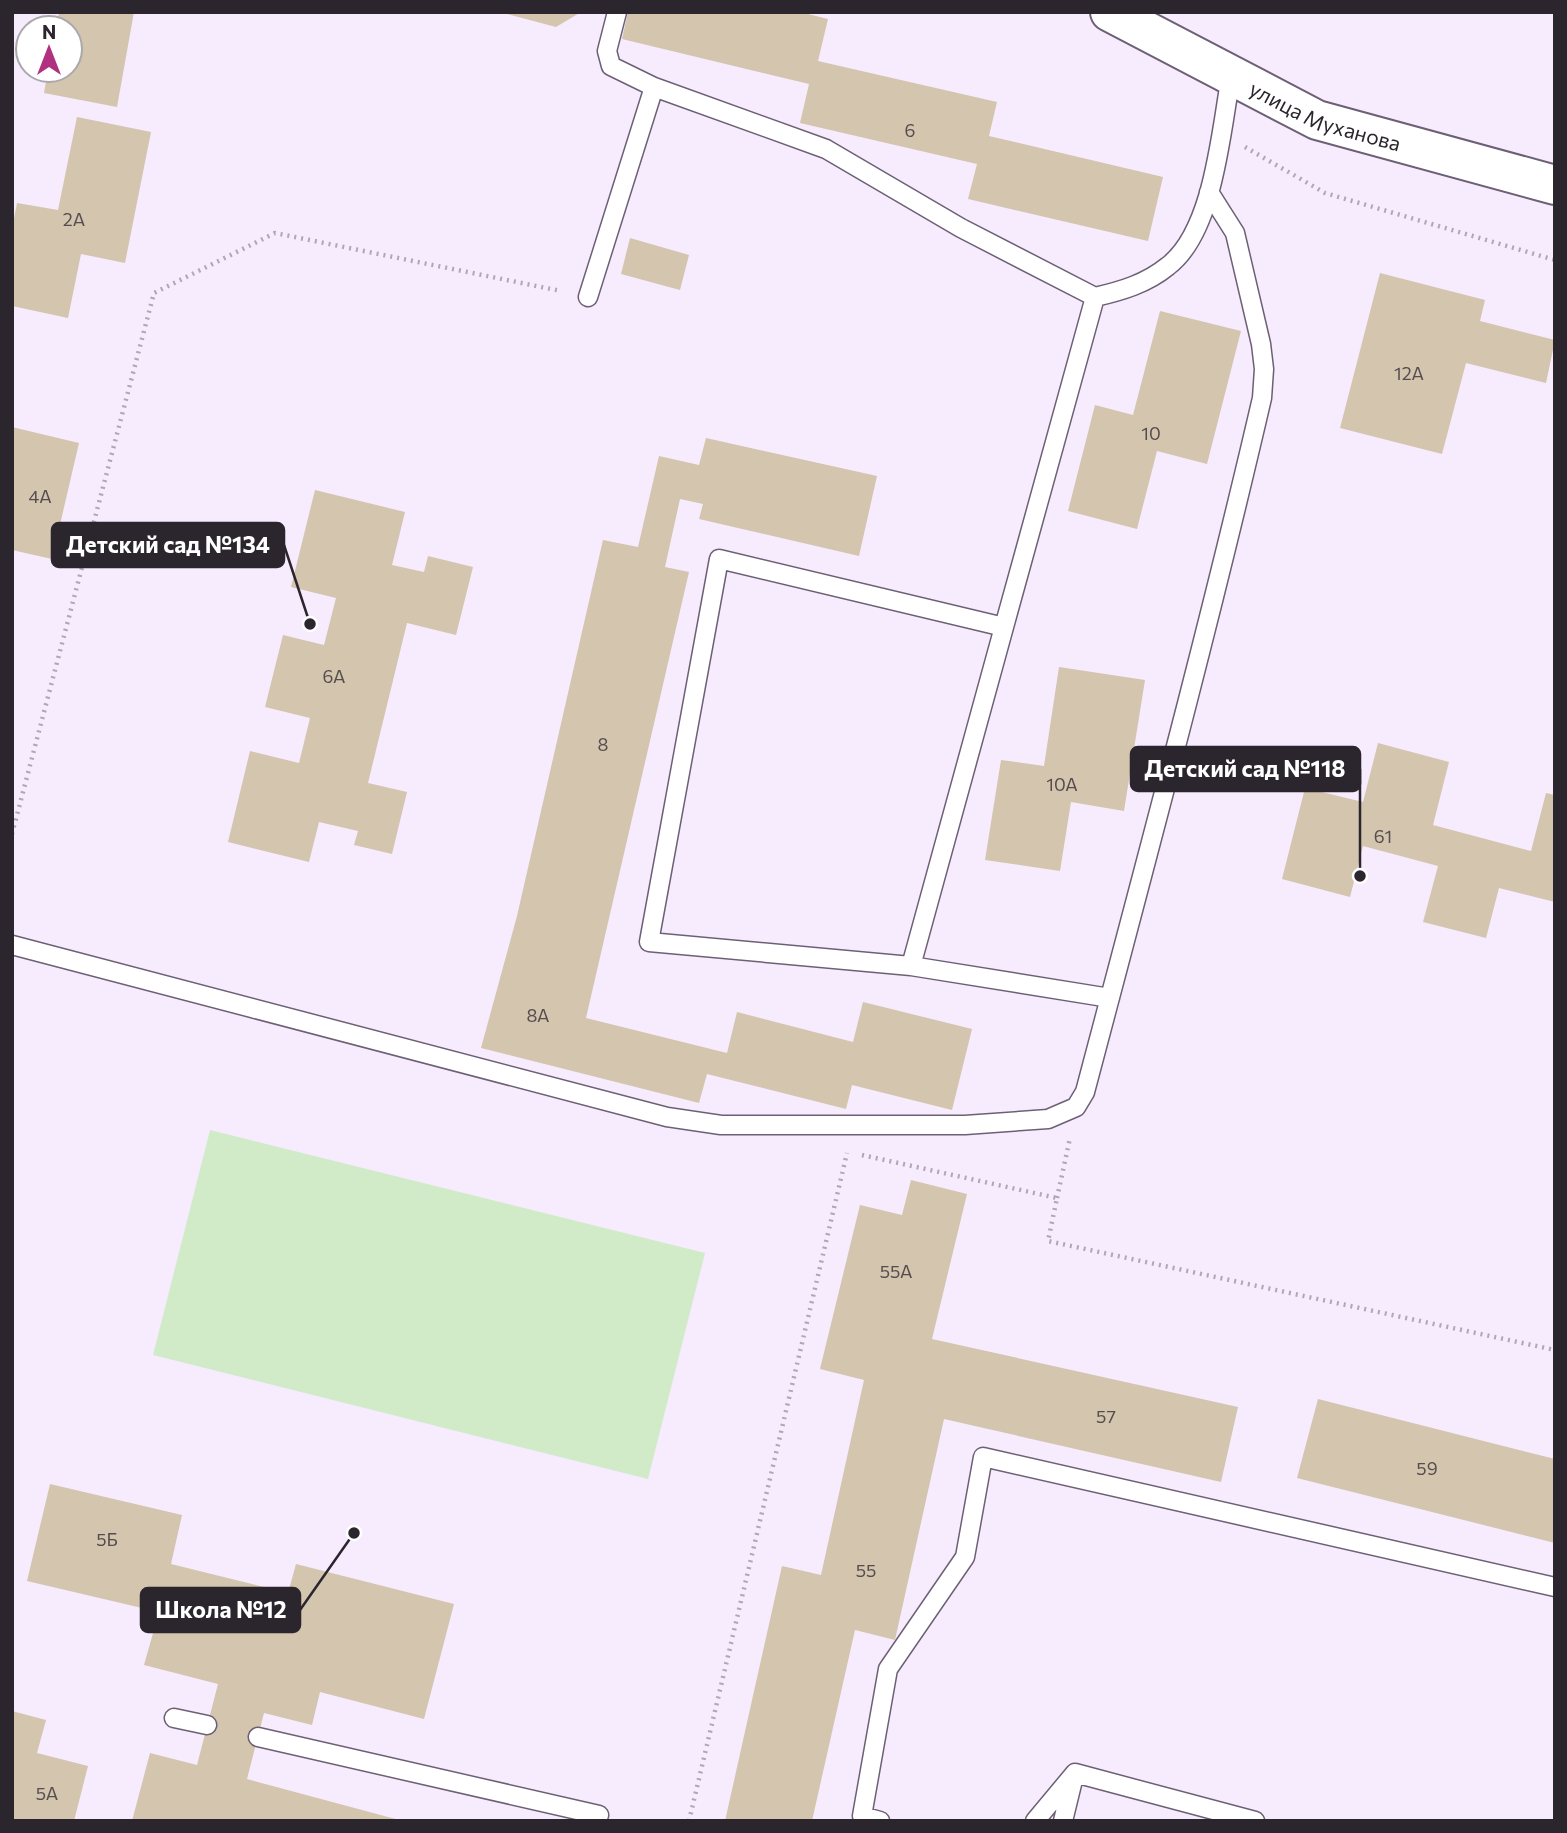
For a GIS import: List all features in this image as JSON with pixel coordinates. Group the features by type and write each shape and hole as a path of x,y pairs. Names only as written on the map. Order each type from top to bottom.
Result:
{"street":[{"name":"улица Муханова","path":"1111,12 1317,120 1555,185"}],"lane":[{"path":"617,12 607,51 611,66 654,87 826,149 961,229 1094,296 1121,291 1147,280 1170,265 1188,245 1202,217 1209,192 1231,76"},
{"path":"588,296 654,87"},
{"path":"12,945 667,1117 721,1125 965,1125 1048,1119 1076,1107 1086,1092 1219,583 1262,398 1264,369 1261,344 1235,233 1209,192"},
{"path":"911,966 1094,296"},
{"path":"1004,627 719,559 649,942 911,966 1110,998"},
{"path":"880,1821 862,1816 888,1669 965,1557 983,1457 1555,1587"},
{"path":"174,1718 207,1725"},
{"path":"258,1737 599,1815 597,1821"},
{"path":"1035,1821 1075,1773"},
{"path":"1063,1821 1075,1773"},
{"path":"1075,1773 1255,1821"}],"path":[{"path":"1220,133 1325,193 1555,260"},
{"path":"12,834 153,293 275,233 588,296"},
{"path":"1076,1107 1048,1241 1555,1350"},
{"path":"690,1821 848,1152 835,1150"},
{"path":"861,1155 1057,1198"}],"green space":[{"path":"210,1130 705,1253 648,1479 153,1355"}],"building":[{"path":"134,12 117,107 44,93 46,84 84,84 84,14 59,14"},
{"path":"500,12 581,12 556,27"},
{"path":"628,12 800,12 828,19 818,61 997,102 989,136 1163,177 1148,241 968,199 977,164 800,123 809,84 622,39"},
{"path":"77,117 151,132 125,263 81,254 68,318 12,306 12,229 17,203 58,210"},
{"path":"630,238 689,255 680,290 621,274"},
{"path":"1380,273 1485,300 1480,321 1555,340 1546,383 1466,363 1442,454 1340,428"},
{"path":"1160,311 1241,331 1207,464 1157,451 1137,529 1068,511 1095,405 1133,415"},
{"path":"12,427 79,443 52,559 12,550"},
{"path":"706,438 877,476 859,556 699,519 703,504 680,499 665,567 689,572 586,1018 727,1053 737,1012 853,1042 863,1002 972,1029 952,1110 852,1085 846,1109 707,1074 699,1103 481,1048 517,916 603,540 638,547 659,456 699,465"},
{"path":"315,490 405,512 392,565 424,572 428,556 473,567 456,635 407,623 368,783 407,792 392,854 354,845 358,831 319,822 309,862 228,842 250,751 299,763 310,718 265,707 283,635 324,645 336,598 291,587"},
{"path":"1059,667 1145,680 1124,811 1071,802 1060,871 985,860 1001,760 1044,766"},
{"path":"1378,743 1449,762 1433,825 1531,851 1546,793 1555,795 1555,902 1499,888 1486,938 1423,922 1438,866 1363,846 1350,897 1282,879 1305,788 1363,802"},
{"path":"911,1180 967,1194 932,1339 1238,1407 1221,1482 944,1419 895,1640 855,1630 812,1821 725,1821 782,1566 821,1575 864,1380 820,1369 860,1205 902,1215"},
{"path":"1318,1399 1555,1459 1555,1543 1297,1478"},
{"path":"50,1484 182,1515 171,1564 288,1593 296,1564 454,1604 424,1719 320,1692 312,1725 264,1713 247,1779 403,1821 132,1821 150,1753 197,1765 218,1684 144,1665 159,1612 27,1581"},
{"path":"12,1711 46,1720 37,1753 88,1766 74,1821 12,1821"}],"place":[{"name":"Детский сад №134","path":"310,624"},
{"name":"Детский сад №118","path":"1360,876"},
{"name":"Школа №12","path":"354,1533"}]}
